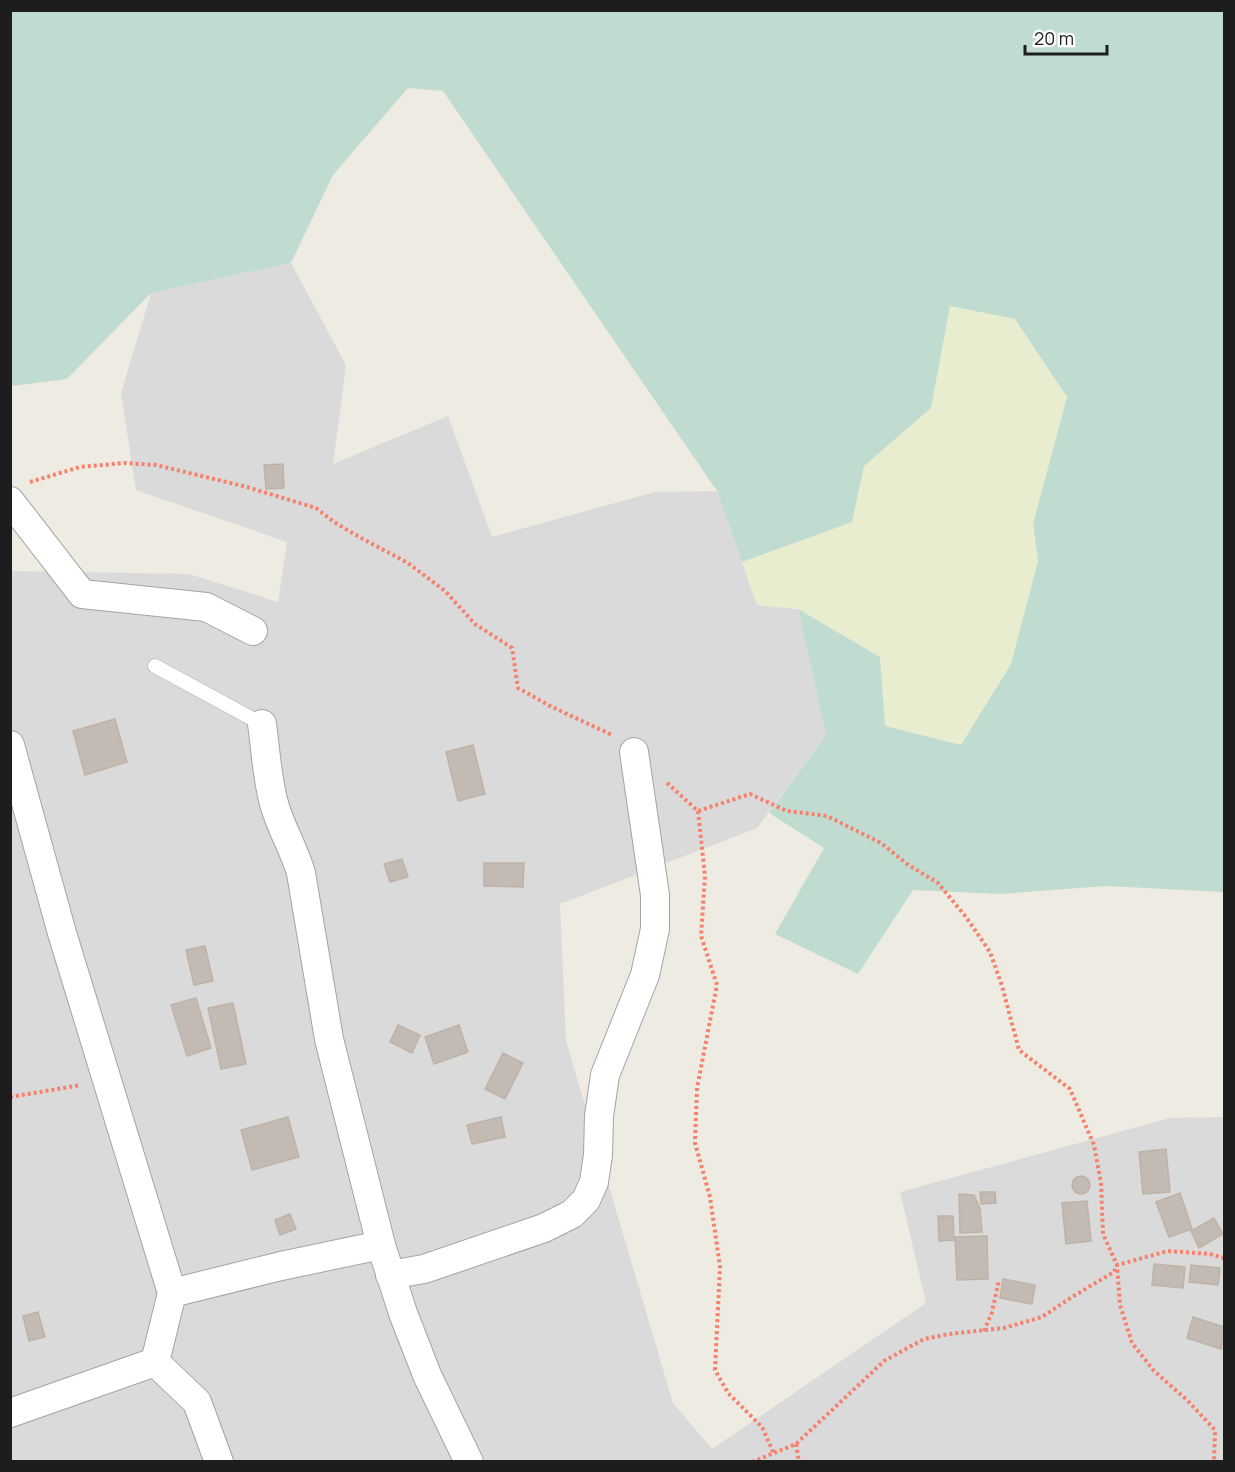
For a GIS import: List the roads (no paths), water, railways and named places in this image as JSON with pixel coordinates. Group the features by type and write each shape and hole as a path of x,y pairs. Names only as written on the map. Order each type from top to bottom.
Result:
{"street":[{"path":"19,492 82,594 206,607 253,632"},
{"path":"262,724 273,800 301,873 329,1039 381,1245 427,1375 469,1461"},
{"path":"10,745 62,933 172,1293 155,1362"},
{"path":"390,1275 424,1269 544,1228 572,1214 586,1200 594,1182 605,1075 645,975 655,929 655,895 634,752"},
{"path":"172,1293 281,1266 381,1245"},
{"path":"10,1413 155,1362"},
{"path":"155,1362 197,1402 219,1461"}],"lane":[{"path":"155,666 262,724"}]}
